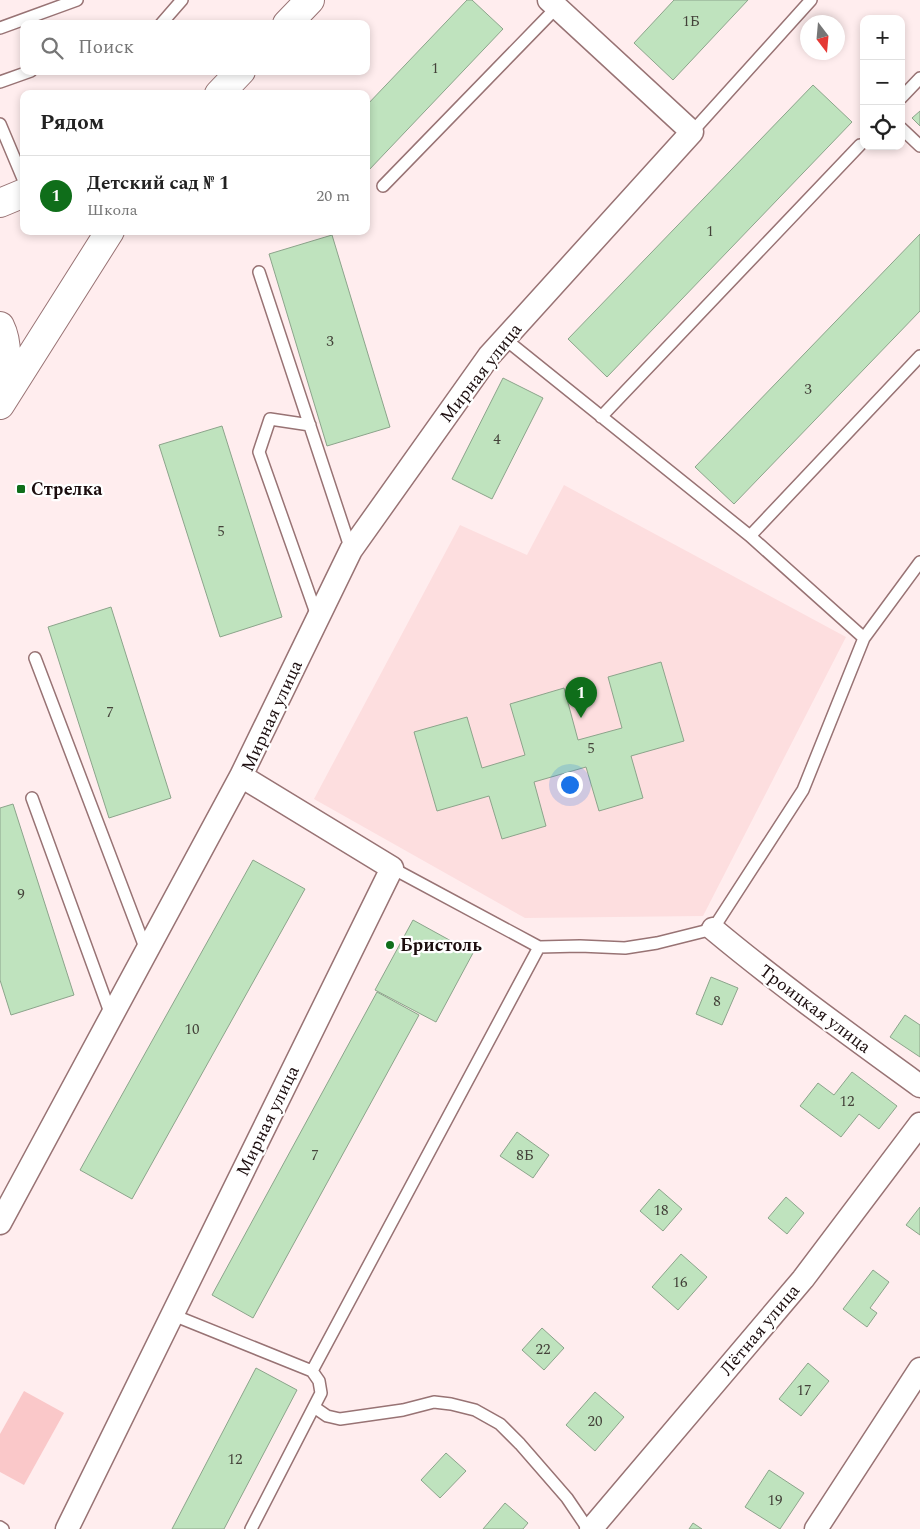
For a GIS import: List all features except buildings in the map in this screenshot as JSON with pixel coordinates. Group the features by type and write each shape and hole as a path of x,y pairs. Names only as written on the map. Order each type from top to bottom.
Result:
{"main road":[{"path":"291,20 310,0"},
{"path":"223,90 237,75"},
{"path":"0,203 20,195"},
{"path":"0,405 107,235"},
{"path":"0,326 4,336 5,374 0,388"}],"street":[{"path":"557,2 692,132"},
{"name":"Мирная улица","path":"67,1529 392,868 241,776 351,550 490,356 692,132"},
{"path":"0,1223 241,776"},
{"name":"Троицкая улица","path":"713,929 796,995 920,1086"},
{"name":"Лётная улица","path":"589,1529 803,1279 920,1124"},
{"path":"816,1529 920,1369"}],"lane":[{"path":"22,20 77,0"},
{"path":"164,20 182,0"},
{"path":"692,132 811,0"},
{"path":"383,186 557,2"},
{"path":"0,28 20,21"},
{"path":"0,82 20,75"},
{"path":"905,94 920,78"},
{"path":"0,124 20,172"},
{"path":"905,132 920,146"},
{"path":"601,417 860,146"},
{"path":"259,272 351,550"},
{"path":"505,339 750,536 864,638"},
{"path":"750,536 920,356"},
{"path":"310,425 270,419 259,452 318,618"},
{"path":"392,868 539,947 625,948 657,943 713,929 803,790 864,638 920,562"},
{"path":"35,658 146,952"},
{"path":"32,798 111,1016"},
{"path":"312,1370 539,947"},
{"path":"172,1315 312,1370 319,1381 321,1393 251,1529"},
{"path":"314,1408 327,1416 340,1419 403,1410 434,1402 475,1410 500,1424 567,1498 589,1529"}],"shaded area":[{"path":"564,485 846,637 703,916 525,918 314,799 460,525 527,555"},
{"path":"24,1391 64,1413 24,1485 0,1472 0,1434"}],"place":[{"name":"Стрелка","path":"21,489"},
{"name":"Детский сад № 1","path":"581,718"},
{"name":"Бристоль","path":"390,945"}]}
